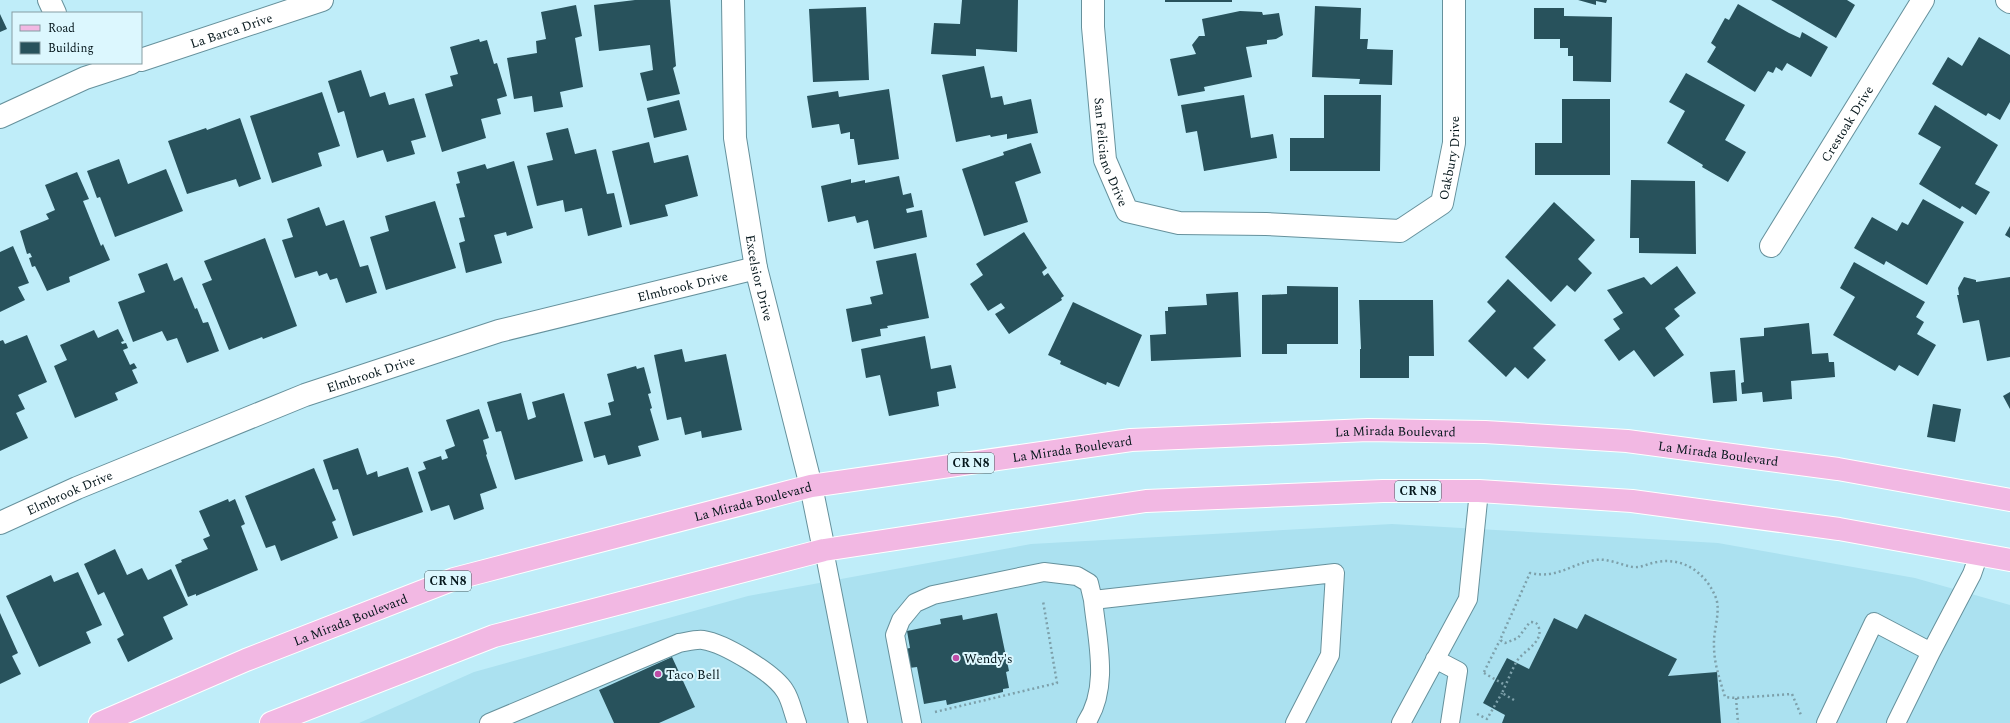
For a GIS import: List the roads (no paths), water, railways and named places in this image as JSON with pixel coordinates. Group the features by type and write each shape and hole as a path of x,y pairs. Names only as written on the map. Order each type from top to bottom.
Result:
{"main road":[{"name":"La Mirada Boulevard","path":"100,723 246,660 454,579 811,486 1131,440 1368,430 1485,432 1627,441 1838,469 2010,500"},
{"name":"CR N8","path":"271,723 494,636 824,550 1146,501 1383,491 1479,491 1632,501 1839,529 2010,560"}],"street":[{"path":"49,0 55,12"},
{"name":"La Barca Drive","path":"142,60 322,0"},
{"name":"Excelsior Drive","path":"733,0 735,138 756,268 811,486 824,550"},
{"name":"San Feliciano Drive","path":"1093,0 1093,27 1106,160 1127,211 1179,223 1266,224"},
{"name":"Oakbury Drive","path":"1266,224 1400,231 1442,202 1454,143 1454,0"},
{"name":"Crestoak Drive","path":"1771,246 1923,0"},
{"path":"0,117 81,71 125,64"},
{"name":"Elmbrook Drive","path":"0,523 77,488 305,394 499,331 756,268"}],"lane":[{"path":"1401,723 1468,599 1479,491"},
{"path":"824,550 858,723"},
{"path":"1896,723 1972,574 1979,554"},
{"path":"912,723 895,635 901,620 915,603 933,595 1044,572 1077,576 1089,583 1094,600 1101,681 1094,711 1086,723"},
{"path":"1094,600 1335,573 1330,655 1295,723"},
{"path":"1826,723 1874,622 1931,652"},
{"path":"500,721 679,643 703,640 731,650 757,666 775,680 785,691 796,723"},
{"path":"1435,659 1458,671 1450,723"}],"place":[{"name":"Wendy's","path":"956,658"},
{"name":"Taco Bell","path":"658,674"}]}
